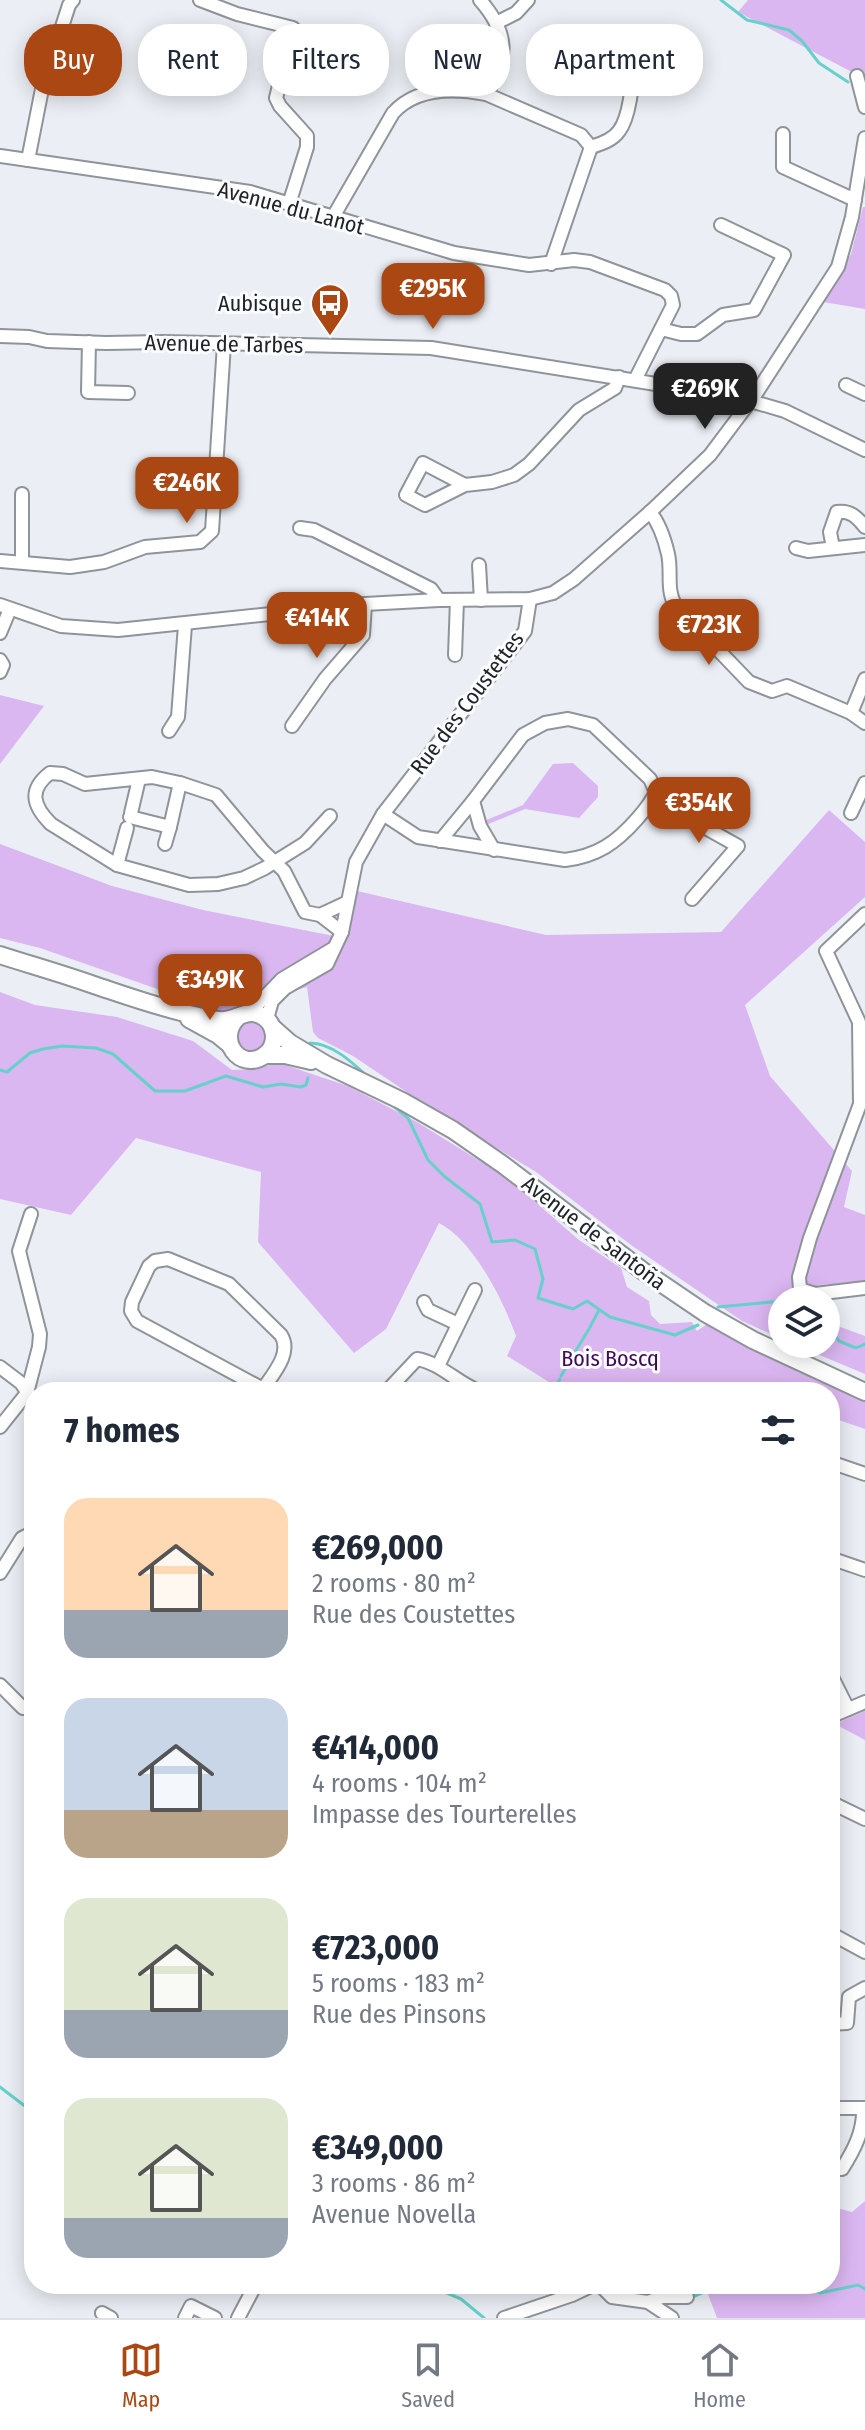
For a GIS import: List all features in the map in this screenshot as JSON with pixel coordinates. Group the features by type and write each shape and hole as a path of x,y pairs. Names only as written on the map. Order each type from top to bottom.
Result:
{"main road":[{"path":"0,955 169,1009 222,1021 255,1013 270,1024 274,1043 265,1055 244,1058 218,1035 169,1009"},
{"path":"229,1044 229,1029 243,1015"},
{"name":"Avenue de Santoña","path":"270,1024 290,1043 327,1065 453,1130 632,1263 705,1313 753,1340 865,1392"},
{"name":"Avenue de Santoña","path":"265,1055 285,1055 327,1065"}],"street":[{"path":"28,160 42,89 73,0"},
{"path":"200,0 237,14 293,28 276,98 307,136 307,147 289,204"},
{"path":"480,0 496,23 516,13 528,0"},
{"path":"857,76 865,107"},
{"path":"333,217 393,113 403,104 421,96"},
{"path":"491,96 581,135 591,147"},
{"path":"591,147 608,141 619,132 625,121 628,96"},
{"path":"783,134 783,167 855,200"},
{"path":"0,633 5,607 61,626 118,630 365,604 530,599 553,593 574,579 710,455 750,400 838,267 864,162 865,138"},
{"path":"551,264 591,147"},
{"name":"Avenue du Lanot","path":"0,156 250,192 454,253 529,265 574,260 590,262 665,290 671,296 673,305 635,380"},
{"path":"661,329 697,334 723,315 754,310 784,255 721,225"},
{"name":"Avenue de Tarbes","path":"0,336 89,342 431,348 711,391 750,400 785,411 865,450"},
{"path":"89,342 88,392 128,393"},
{"path":"0,561 70,567 104,562 145,547 200,542 212,531 224,344"},
{"path":"465,485 492,482 514,475 529,464 579,410 615,388 619,377"},
{"path":"846,385 865,394"},
{"path":"22,494 22,562"},
{"path":"833,548 830,532 837,512 844,511 857,517 865,527"},
{"path":"650,512 668,554 670,597 749,682 772,691 787,686 851,713 865,723"},
{"path":"300,528 314,530 431,589 439,600"},
{"path":"796,548 808,551 865,545"},
{"path":"479,565 481,600"},
{"name":"Rue des Coustettes","path":"270,1024 272,1001 285,988 327,964 342,932 356,862 383,814 525,631 530,599"},
{"path":"455,655 457,600"},
{"path":"292,726 325,679 363,635 365,604"},
{"path":"169,731 178,717 185,625"},
{"path":"0,660 3,665 0,672"},
{"path":"851,713 865,679"},
{"path":"440,841 523,735 545,723 568,719 593,725 650,779 656,792 667,796 697,823 738,846 692,899"},
{"path":"330,816 305,843 275,862 244,878 218,884 189,885 117,865 51,824 42,814 35,796 38,782 50,773 63,774 85,784 152,777 216,795 275,862 284,871 305,912 320,915 342,932"},
{"path":"117,865 139,779"},
{"path":"165,844 180,783"},
{"path":"851,813 865,783"},
{"path":"383,814 418,837 565,860 584,858 606,849 651,804 656,792"},
{"path":"473,801 480,826 494,850"},
{"path":"129,819 170,827"},
{"path":"320,915 348,902"},
{"path":"865,914 826,951 862,1022 860,1104 810,1238 799,1277 800,1289 815,1294 865,1288"},
{"path":"243,1015 282,979 336,947"},
{"path":"31,1214 19,1251 40,1334 32,1382"},
{"path":"248,1382 137,1321 131,1311 132,1302 149,1266 155,1261 168,1259 229,1284 281,1335 286,1350 267,1382"},
{"path":"438,1366 475,1290"},
{"path":"424,1302 428,1310 458,1324"},
{"path":"395,1382 417,1359 438,1366 460,1382"},
{"path":"0,1367 24,1387"},
{"path":"0,1427 24,1401"},
{"path":"840,1465 865,1474"},
{"path":"0,1573 24,1537"},
{"path":"840,1561 865,1570"},
{"path":"0,1685 24,1708"},
{"path":"840,1693 848,1709"},
{"path":"840,1713 865,1702"},
{"path":"840,1807 865,1819"},
{"path":"840,1938 865,1952"},
{"path":"840,2023 847,2023 849,1997 865,1988"},
{"path":"840,2108 864,2108 864,2122 853,2150 840,2169"},
{"path":"238,2318 251,2294"},
{"path":"504,2318 574,2294"},
{"path":"609,2294 648,2302 672,2318"},
{"path":"648,2302 662,2297 687,2297"},
{"path":"188,2312 215,2318"}],"green space":[{"path":"748,0 865,0 865,79 738,12"},
{"path":"863,207 865,309 823,302 851,254"},
{"path":"0,695 44,706 0,764"},
{"path":"573,763 598,786 598,797 579,818 525,809 486,825 484,821 523,805 553,764"},
{"path":"829,810 865,842 865,897 745,1005 770,1076 852,1171 844,1207 865,1215 865,1282 768,1286 768,1333 742,1321 631,1245 536,1172 353,1056 318,1038 313,1032 307,987 223,1012 40,948 0,938 0,844 112,886 203,910 344,938 353,890 546,935 721,932"},
{"name":"Bois Boscq","path":"0,992 35,1005 117,1017 193,1041 232,1070 279,1063 348,1086 417,1122 509,1179 579,1240 621,1268 627,1287 649,1301 651,1315 660,1324 692,1322 697,1331 707,1324 768,1358 824,1382 549,1382 507,1356 516,1336 495,1289 464,1243 439,1223 386,1329 354,1353 258,1242 261,1172 136,1138 71,1215 0,1199"},
{"path":"255,1020 265,1026 267,1043 254,1053 239,1049 235,1029 244,1021"},
{"path":"840,1327 865,1336 865,1374 827,1358 840,1358"},
{"path":"840,1389 865,1399 865,1429 840,1420"},
{"path":"865,1711 865,1740 840,1727 840,1722"},
{"path":"865,2201 865,2318 717,2318 708,2294 840,2294 840,2209 852,2212"}],"waterway":[{"path":"721,0 747,20 789,30 819,63 848,82"},
{"path":"310,1043 334,1050 368,1077"},
{"path":"0,1070 7,1072 30,1053 62,1046 96,1048 113,1054 155,1091 185,1091 226,1076 263,1087 281,1084 301,1087 306,1085 308,1078"},
{"path":"391,1104 408,1118 428,1160 480,1204 492,1242 515,1240 535,1249 543,1279 538,1298 573,1309 587,1301 610,1317 675,1335 698,1325"},
{"path":"718,1307 768,1302"},
{"path":"590,1327 599,1310"},
{"path":"575,1352 589,1329"},
{"path":"840,1341 856,1348 865,1344"},
{"path":"561,1376 573,1355"},
{"path":"0,2087 24,2105"},
{"path":"840,2289 858,2285 865,2289"},
{"path":"449,2294 461,2299 484,2318"},
{"path":"690,2298 699,2294"}],"place":[{"name":"Aubisque","path":"330,337"}]}
